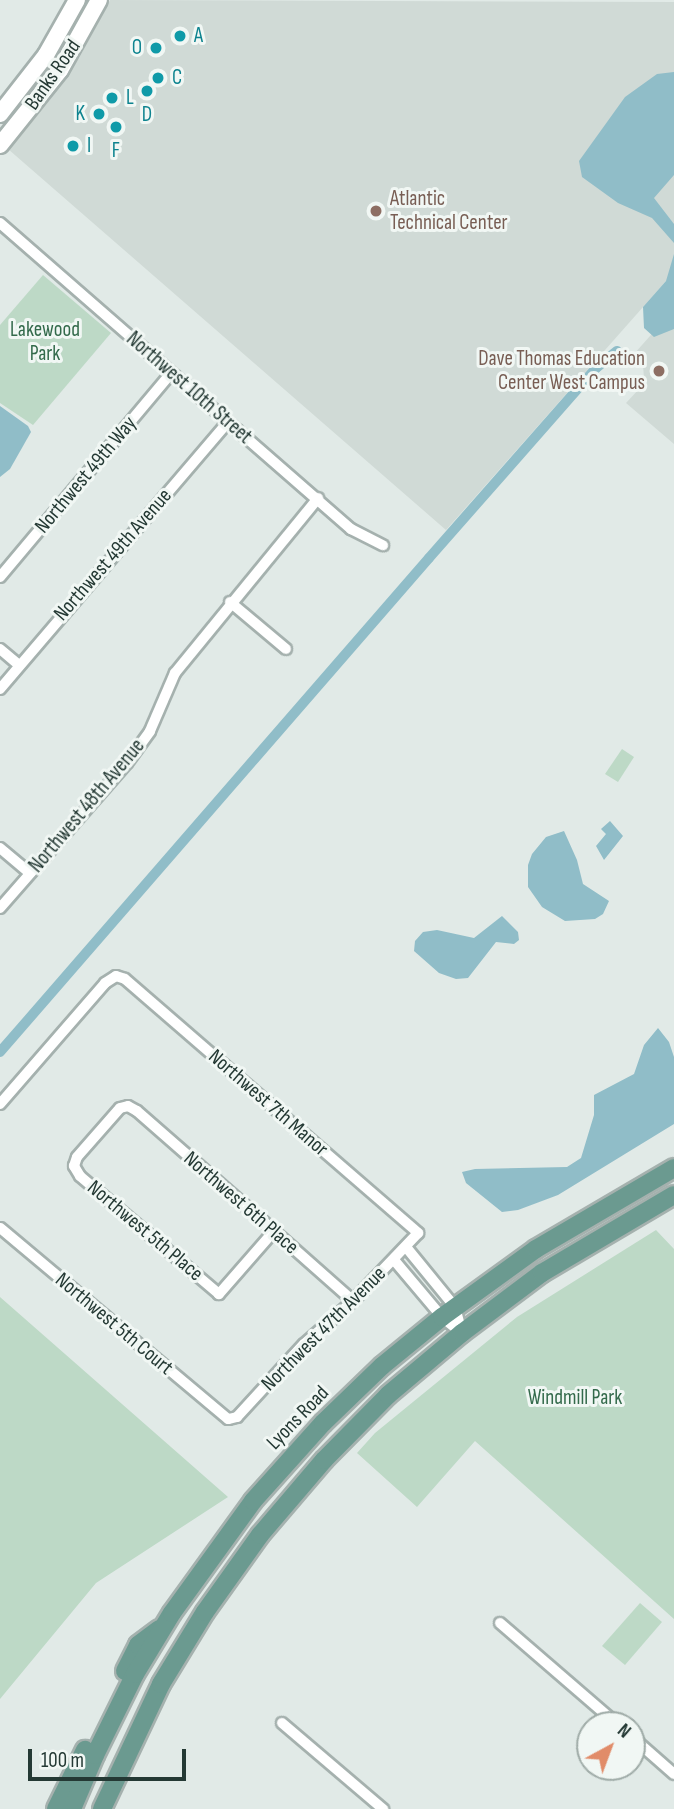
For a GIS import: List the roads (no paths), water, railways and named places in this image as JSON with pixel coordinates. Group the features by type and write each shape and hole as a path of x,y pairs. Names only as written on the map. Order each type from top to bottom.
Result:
{"main road":[{"name":"Lyons Road","path":"72,1809 135,1674 165,1625 222,1542 280,1470 323,1423 382,1366 449,1312 536,1250 674,1168"},
{"path":"102,1809 161,1684 205,1612 260,1535 339,1444 388,1395 462,1333 542,1273 674,1195"},
{"path":"55,1809 138,1645 165,1625"}],"street":[{"name":"Banks Road","path":"0,114 46,55 76,0"},
{"name":"Banks Road","path":"0,145 60,70 99,0"},
{"name":"Northwest 10th Street","path":"0,223 351,529 383,545"},
{"name":"Northwest 49th Way","path":"0,577 172,373"},
{"name":"Northwest 49th Avenue","path":"0,689 228,422"},
{"name":"Northwest 48th Avenue","path":"0,908 127,763 150,731 175,673 230,602 318,498"},
{"path":"230,602 286,649"},
{"path":"0,649 19,665"},
{"path":"0,848 30,873"},
{"name":"Northwest 7th Manor","path":"0,1104 105,983 116,976 125,979 418,1233"},
{"name":"Northwest 6th Place","path":"74,1166 77,1157 120,1108 128,1106 353,1301"},
{"name":"Northwest 5th Place","path":"74,1166 80,1176 219,1294 274,1231"},
{"name":"Northwest 5th Court","path":"0,1228 228,1419"},
{"name":"Northwest 47th Avenue","path":"228,1419 237,1417 304,1344 353,1301 418,1233"},
{"path":"406,1247 462,1333"},
{"path":"394,1260 449,1312"},
{"path":"500,1623 602,1711"},
{"path":"282,1723 383,1809"},
{"path":"646,1750 674,1774"}],"water":[{"path":"674,72 674,175 654,198 674,224 674,243 652,218 618,203 582,177 579,161 625,97 657,74"},
{"path":"674,254 674,329 654,337 644,328 643,307 666,281"},
{"path":"0,406 28,426 31,432 10,469 0,477"},
{"path":"610,821 623,836 604,860 596,846 606,834 601,829"},
{"path":"564,831 577,860 583,884 609,901 603,914 595,919 565,921 542,907 528,887 528,865 532,854 546,837"},
{"path":"502,916 518,932 519,940 514,944 496,942 468,978 456,979 439,973 414,951 415,941 423,932 437,930 474,938"},
{"path":"658,1028 669,1042 674,1057 674,1124 558,1195 518,1210 502,1212 466,1183 462,1172 475,1169 567,1167 581,1158 594,1115 594,1095 634,1074 644,1045"}],"waterway":[{"path":"0,1052 596,368 617,351"}],"place":[{"name":"A","path":"180,36"},
{"name":"O","path":"156,48"},
{"name":"C","path":"158,78"},
{"name":"D","path":"147,91"},
{"name":"L","path":"112,98"},
{"name":"K","path":"99,114"},
{"name":"F","path":"116,127"},
{"name":"I","path":"73,146"},
{"name":"Atlantic Technical Center","path":"376,211"},
{"name":"Dave Thomas Education Center West Campus","path":"659,371"}],"park label":[{"name":"Lakewood Park","path":"45,342"},
{"name":"Windmill Park","path":"575,1398"}]}
